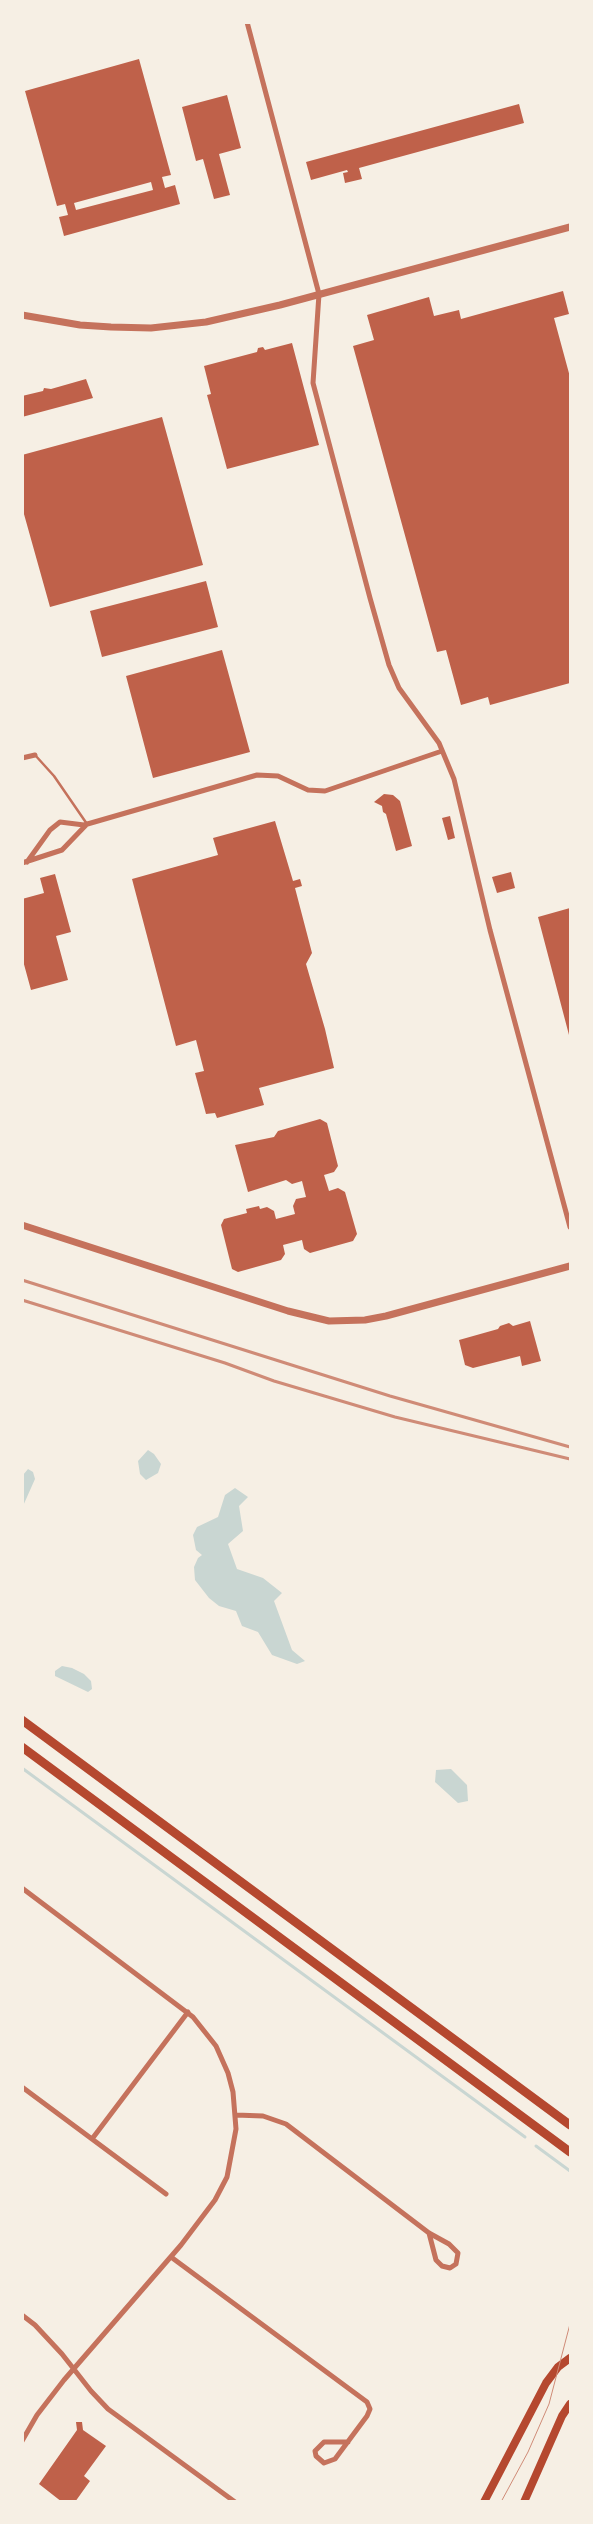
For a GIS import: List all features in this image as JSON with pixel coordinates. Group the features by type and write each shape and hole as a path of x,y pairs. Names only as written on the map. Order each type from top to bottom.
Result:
{"highway":[{"path":"22,1720 570,2125"},
{"path":"22,1747 570,2152"}],"main road":[{"path":"484,2502 546,2383 558,2367 570,2359"},
{"path":"524,2502 562,2416 570,2404"}],"street":[{"path":"246,22 319,294 318,335 312,366 313,382 370,598 389,665 399,688 434,735 454,779 492,938 570,1227"},
{"path":"22,315 80,325 151,328 226,318 570,226"},
{"path":"25,863 56,824 65,822 77,825 87,824 257,775 278,776 308,790 325,791 442,750"},
{"path":"22,758 35,755"},
{"path":"25,863 62,850 87,824"},
{"path":"22,1225 288,1311 329,1321 365,1320 386,1316 570,1266"},
{"path":"22,1888 188,2012 216,2046 228,2073 236,2115 233,2153 227,2178 215,2200 171,2257 49,2399 22,2441"},
{"path":"92,2139 188,2012"},
{"path":"22,2087 166,2194"},
{"path":"236,2115 263,2116 286,2124 458,2253 456,2264 450,2268 442,2266 436,2260 429,2233"},
{"path":"171,2257 367,2402 370,2409 367,2416 336,2459 324,2463 316,2456 315,2451 324,2442 348,2442"},
{"path":"22,2315 35,2325 108,2409 235,2502"}],"lane":[{"path":"35,755 54,776 87,824"}],"shaded area":[{"path":"148,1450 154,1454 161,1464 158,1473 146,1480 140,1474 138,1461"},
{"path":"28,1469 33,1472 35,1479 23,1506 23,1475"},
{"path":"235,1488 248,1497 239,1506 243,1531 228,1544 237,1569 263,1578 282,1593 274,1601 292,1650 305,1661 297,1664 272,1655 258,1632 242,1626 236,1611 219,1606 209,1598 195,1580 194,1567 198,1558 202,1555 196,1550 193,1535 197,1527 218,1517 225,1495"},
{"path":"62,1666 72,1668 84,1674 91,1681 92,1689 88,1692 55,1676 55,1671"},
{"path":"451,1769 467,1785 468,1801 458,1803 435,1782 436,1770"}],"building":[{"path":"139,59 171,175 162,177 165,188 175,185 180,204 64,236 59,217 68,215 65,204 57,206 25,91","holes":["151,182 153,190 76,210 74,203"]},
{"path":"227,95 241,148 219,154 230,195 214,199 203,159 196,161 182,107"},
{"path":"519,104 524,123 359,168 362,179 345,183 343,173 348,172 347,170 311,180 306,162"},
{"path":"563,291 569,314 554,318 570,377 570,683 490,705 488,697 461,705 446,650 437,652 353,346 374,340 367,315 429,297 434,316 459,310 461,319"},
{"path":"292,343 319,445 227,469 207,395 211,394 204,366 257,352 258,348 263,347 265,350"},
{"path":"86,379 93,398 22,417 22,396 43,391 44,388 51,389"},
{"path":"162,417 203,565 50,607 22,507 22,455"},
{"path":"206,581 218,627 102,657 90,611"},
{"path":"222,650 250,752 153,778 126,676"},
{"path":"384,794 393,795 400,801 412,846 396,851 386,814 383,812 382,806 374,802"},
{"path":"450,816 455,838 448,840 442,818"},
{"path":"275,821 293,881 300,879 302,886 295,888 312,953 306,964 334,1068 259,1088 264,1105 217,1118 215,1113 206,1114 195,1073 204,1071 196,1040 176,1046 132,879 218,855 213,838"},
{"path":"511,872 515,888 497,893 492,877"},
{"path":"55,874 71,932 56,936 68,980 31,990 22,957 22,899 44,893 40,878"},
{"path":"570,908 570,1034 569,1035 538,917"},
{"path":"320,1119 327,1123 338,1166 334,1172 324,1175 329,1191 338,1188 345,1192 357,1234 353,1241 310,1253 304,1249 302,1240 283,1245 285,1254 281,1260 238,1272 232,1269 221,1225 224,1219 247,1213 246,1209 259,1206 260,1209 267,1207 274,1211 276,1219 295,1214 293,1206 296,1199 306,1197 302,1181 292,1184 286,1180 248,1192 235,1145 274,1137 278,1131"},
{"path":"530,1321 541,1361 522,1366 520,1356 473,1368 465,1365 459,1340 498,1329 500,1326 509,1323 513,1326"},
{"path":"76,2422 82,2422 83,2430 106,2446 84,2476 90,2481 75,2502 62,2502 39,2484 77,2430"}],"waterway":[{"path":"22,1768 525,2137"},
{"path":"536,2146 570,2171"}],"tram line":[{"path":"501,2502 528,2452 549,2404 570,2324"}],"railway":[{"path":"22,1280 390,1396 570,1447"},
{"path":"22,1300 225,1363 274,1381 395,1417 570,1459"}]}
